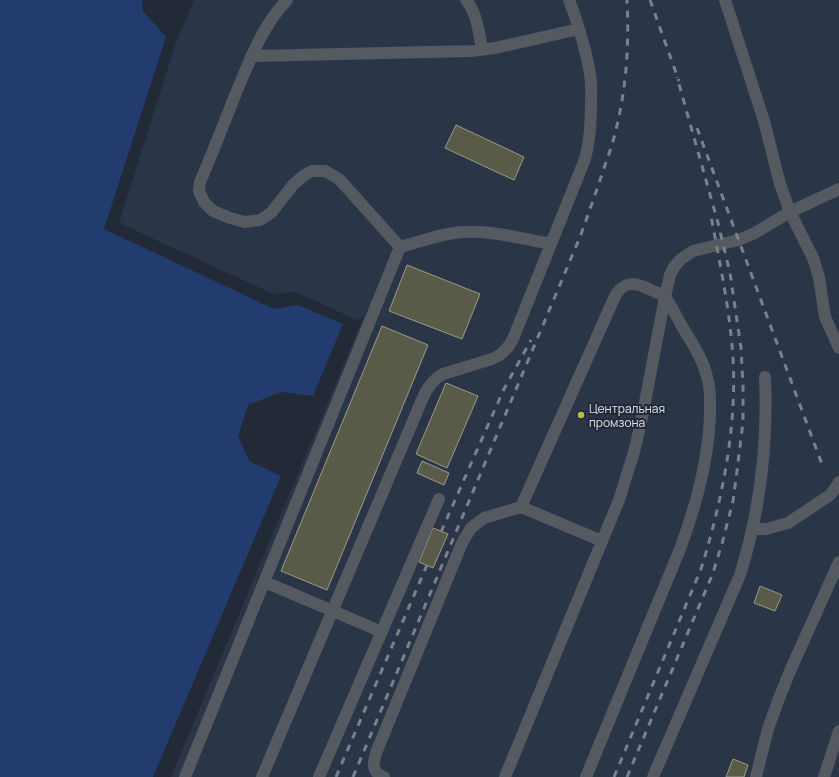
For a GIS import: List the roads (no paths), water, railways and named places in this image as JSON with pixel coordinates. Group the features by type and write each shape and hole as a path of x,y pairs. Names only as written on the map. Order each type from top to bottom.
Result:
{"lane":[{"path":"287,0 267,26 251,56 200,182 199,191 204,202 213,211 230,218 245,222 260,220 271,213 293,185 303,176 312,171 324,172 339,179 400,247"},
{"path":"466,0 470,5 476,19 482,49"},
{"path":"262,777 427,389 436,378 443,374 492,359 500,355 508,347 513,339 585,159 589,139 591,87 590,73 579,29 569,0"},
{"path":"725,0 764,120 780,184 790,212 813,258 819,278 825,317 839,348"},
{"path":"251,56 471,51 495,48 579,29"},
{"path":"505,777 619,500 634,452 665,297 670,275 674,267 687,254 700,249 738,240 753,234 790,212 839,189"},
{"path":"400,247 448,234 471,232 490,233 551,244"},
{"path":"185,777 400,247"},
{"path":"521,507 616,294 623,286 635,284 665,297 700,356 708,377 710,423 706,450 688,528 586,777"},
{"path":"653,777 740,574 746,554 758,501 765,437 765,377"},
{"path":"752,529 766,529 788,523 830,495 839,482"},
{"path":"319,777 439,499"},
{"path":"384,777 379,775 375,770 373,763 376,753 462,543 471,528 484,518 521,507 602,541"},
{"path":"756,777 768,729 778,701 839,562"},
{"path":"265,582 382,632"},
{"path":"824,777 839,731"}],"railway":[{"path":"353,777 580,237 590,209 613,142 621,106 627,61 627,0"},
{"path":"650,0 679,81"},
{"path":"627,777 713,573 733,501 743,422 741,348 730,273 718,223 677,77"},
{"path":"697,128 823,467"},
{"path":"614,777 701,569 716,514 727,458 731,430 734,373 726,296 711,216"},
{"path":"441,532 504,389 531,340"},
{"path":"336,777 427,565"}],"place":[{"name":"Центральная промзона","path":"581,415"}]}
